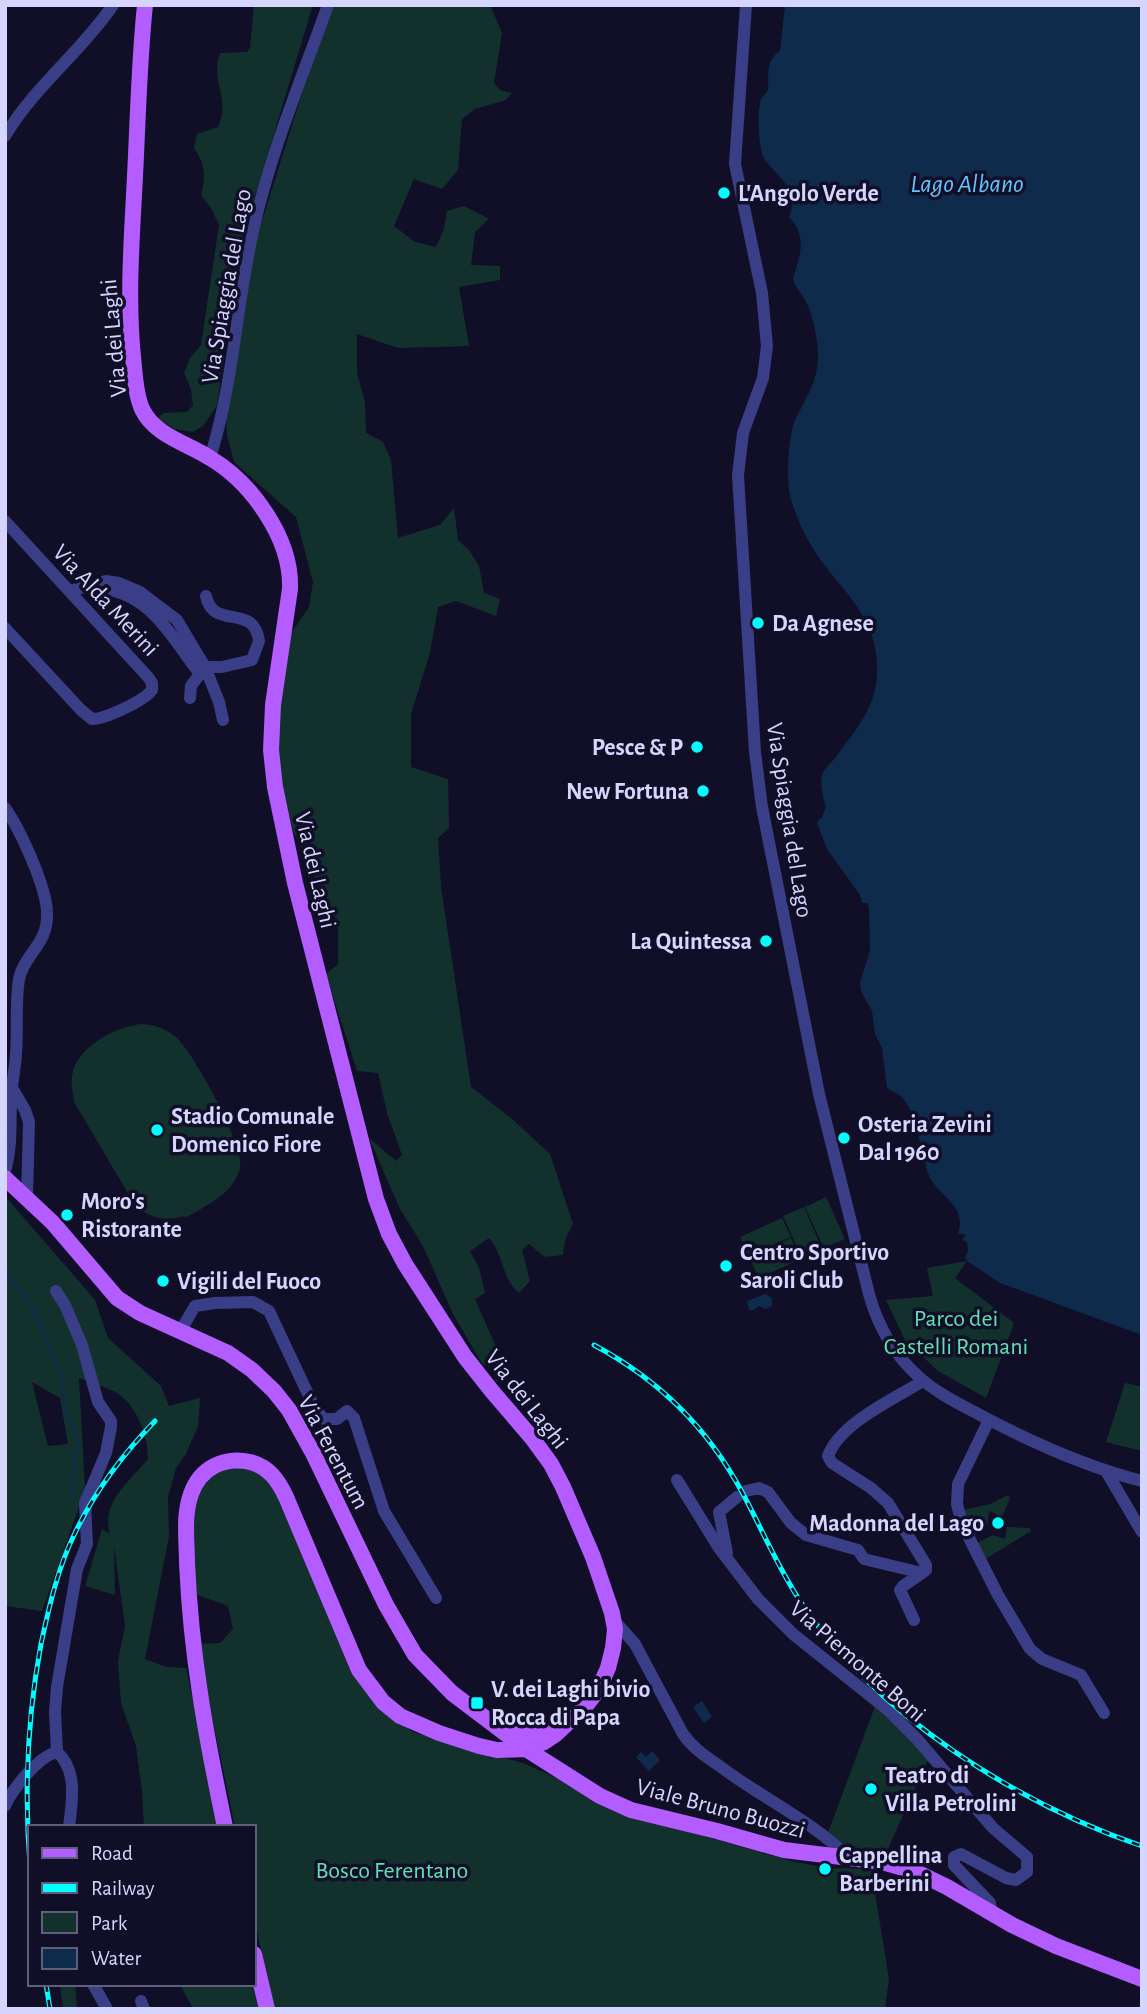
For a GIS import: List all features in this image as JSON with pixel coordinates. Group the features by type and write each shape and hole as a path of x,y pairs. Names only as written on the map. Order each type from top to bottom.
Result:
{"main road":[{"name":"Via dei Laghi","path":"145,5 130,265 131,324 140,405 151,423 167,435 211,458 236,479 279,535 288,560 289,596 272,714 272,762 276,797 295,883 379,1210 403,1262 465,1356 551,1464 593,1557 613,1619 614,1643 603,1680 589,1702 558,1728"},
{"name":"Via Ferentum","path":"5,1178 53,1223 117,1298 140,1313 234,1357 257,1374 281,1399 317,1460 407,1643 435,1678 475,1711 519,1745 565,1773"},
{"path":"225,1825 196,1676 186,1529 187,1508 201,1476 220,1462 236,1459 264,1466 276,1479 363,1676 393,1711 412,1723 439,1734 565,1773"},
{"path":"472,1737 480,1727 475,1711"},
{"path":"491,1723 528,1732 558,1728"},
{"path":"497,1750 519,1745 532,1737 558,1728"},
{"path":"558,1728 555,1751 558,1763 565,1773"},
{"path":"439,1734 519,1745"},
{"name":"Viale Bruno Buozzi","path":"565,1773 611,1802 638,1812 784,1850 882,1862 914,1871 1056,1946 1142,1979"},
{"path":"256,1962 267,2009"}],"street":[{"path":"5,136 24,108 113,5"},
{"name":"Via Spiaggia del Lago","path":"211,458 227,399 256,216 284,126 328,5"},
{"name":"Via Spiaggia del Lago","path":"746,5 735,164 762,293 767,338 765,372 743,433 738,475 757,775 772,864 819,1094 869,1294 889,1342 923,1381 989,1420 1035,1443 1106,1471 1142,1481"},
{"name":"Via Alda Merini","path":"5,521 148,677 152,685 149,694 101,718 92,719 5,628"},
{"path":"70,591 106,581 119,583 140,592 162,607 180,623 219,702 223,720"},
{"path":"201,669 249,662 255,657 259,641 258,633 249,622 212,611 206,596"},
{"path":"190,698 191,686 201,669"},
{"path":"5,808 15,822 44,894 47,912 46,929 39,946 25,964 19,979 16,1057 8,1081 10,1155 5,1171"},
{"path":"8,1081 25,1110 29,1126 27,1197"},
{"path":"56,1291 82,1345 98,1402 111,1421 106,1453 85,1503 87,1544 76,1569 57,1687 57,1752 64,1760 72,1780 69,1825"},
{"path":"181,1330 195,1307 215,1303 253,1302 269,1311 316,1411 324,1419 337,1419 347,1411 354,1418 384,1511 436,1598"},
{"path":"914,1620 900,1591 926,1570 926,1565 891,1506 871,1488 831,1463 828,1457 838,1441 856,1423 923,1381"},
{"path":"989,1420 958,1484 957,1504 964,1529 998,1595 1032,1651 1044,1660 1081,1675 1104,1713"},
{"path":"1106,1471 1142,1532"},
{"name":"Via Piemonte Boni","path":"677,1480 730,1563 783,1625 849,1677 902,1724 978,1812 1027,1857 1027,1872 1016,1880 1006,1878 961,1854 954,1857 954,1865 990,1903 991,1914"},
{"path":"730,1563 719,1512 741,1494 759,1488 768,1492 791,1523 806,1535 858,1550 863,1558 922,1573"},
{"path":"613,1619 633,1640 683,1734 692,1745 743,1783 835,1844 850,1859"},
{"path":"5,1806 25,1777 46,1756 57,1752"},
{"path":"94,1986 107,2009"}],"green space":[{"path":"254,5 313,5 238,252 217,405 204,425 193,432 175,429 158,419 163,413 187,412 193,405 191,389 184,373 190,358 201,345 219,225 201,195 204,170 194,148 197,134 218,127 222,108 217,72 220,53 247,52 250,48"},
{"path":"334,5 490,5 502,33 494,83 500,90 512,93 506,100 475,109 462,119 458,170 442,189 414,179 394,226 415,242 436,247 444,229 447,211 464,206 489,219 475,232 471,265 500,266 500,280 459,287 469,346 398,348 357,334 357,373 365,402 366,433 383,442 391,460 398,538 440,525 454,508 458,540 469,550 479,566 484,593 500,599 496,616 456,601 438,607 430,653 411,714 411,767 448,779 449,828 438,838 441,887 471,1087 511,1118 550,1154 573,1224 565,1240 563,1255 545,1257 529,1244 522,1250 530,1281 519,1293 509,1281 498,1252 489,1238 470,1251 479,1268 485,1293 475,1299 497,1349 491,1363 483,1365 453,1314 423,1246 400,1209 369,1138 396,1161 402,1155 387,1113 378,1073 357,1071 326,974 338,964 338,920 324,906 309,861 293,831 276,745 288,638 309,607 313,582 296,517 234,462 227,435 226,411 251,256 304,87"},
{"path":"142,1024 165,1030 185,1047 227,1121 239,1157 240,1168 232,1185 218,1198 185,1218 158,1218 135,1205 74,1102 73,1072 85,1051 112,1032"},
{"path":"5,1196 95,1300 108,1338 161,1386 169,1406 200,1398 198,1426 186,1454 176,1468 168,1497 169,1536 145,1659 166,1667 186,1668 220,1825 144,1825 136,1746 121,1703 118,1661 125,1626 114,1546 115,1595 85,1586 102,1529 110,1534 109,1512 113,1502 148,1459 146,1441 140,1421 123,1397 79,1378 85,1490 42,1611 5,1606","holes":["32,1382 60,1398 68,1444 48,1446"]},
{"path":"826,1197 845,1239 824,1248 805,1207"},
{"path":"804,1207 822,1249 802,1258 783,1216"},
{"path":"782,1218 791,1237 749,1256 740,1237"},
{"path":"791,1238 801,1259 759,1278 749,1257"},
{"name":"Parco dei Castelli Romani","path":"967,1261 955,1278 1014,1323 986,1398 938,1371 905,1340 886,1300 933,1296 927,1268"},
{"path":"1125,1383 1142,1387 1142,1451 1106,1442"},
{"name":"Bosco Ferentano","path":"232,1462 270,1475 386,1714 413,1732 523,1763 570,1784 615,1811 791,1861 827,1868 871,1869 889,1979 885,2009 273,2009 256,1926 256,1825 235,1825 197,1644 220,1643 233,1629 228,1606 195,1594 190,1522 201,1482"},
{"path":"1008,1495 1010,1498 1002,1517 989,1511 987,1527 972,1536 964,1510 990,1504"},
{"path":"1007,1527 1030,1528 1031,1531 984,1560 975,1544 993,1535 1005,1539"},
{"path":"877,1701 930,1755 882,1862 850,1859 826,1838"},
{"path":"60,1986 75,1986 77,2009 63,2009"},
{"path":"181,1986 254,1986 260,2009 193,2009"}],"water":[{"name":"Lago Albano","path":"785,5 1142,5 1142,1335 1000,1283 967,1261 967,1242 962,1240 966,1235 958,1233 959,1214 928,1173 906,1102 887,1088 882,1048 875,1034 872,1011 861,991 860,982 870,951 869,908 867,903 862,903 860,895 827,849 817,822 826,806 822,775 868,709 876,686 877,657 863,616 820,559 805,534 790,496 788,478 791,435 813,383 818,353 811,314 793,279 801,246 799,232 789,217 792,199 782,179 765,160 760,139 761,99 768,90 770,63 780,51"},
{"path":"765,1294 772,1298 772,1306 766,1309 758,1306 749,1310 747,1301"},
{"path":"702,1701 712,1717 704,1723 693,1707"},
{"path":"652,1751 660,1760 649,1771 636,1757 641,1752 646,1757"}],"waterway":[{"path":"5,1273 35,1313 60,1372 66,1413 78,1442 70,1498"}],"railway":[{"path":"594,1345 640,1374 697,1426 728,1468 802,1604 833,1645 869,1683 909,1718 999,1780 1046,1806 1142,1846"},
{"path":"28,1829 27,1782 36,1672 55,1587 69,1546 91,1502 121,1460 155,1421"},
{"path":"46,1986 50,2009"}],"place":[{"name":"L'Angolo Verde","path":"724,193"},
{"name":"Da Agnese","path":"758,623"},
{"name":"Pesce & P","path":"697,747"},
{"name":"New Fortuna","path":"703,791"},
{"name":"La Quintessa","path":"766,941"},
{"name":"Stadio Comunale Domenico Fiore","path":"157,1130"},
{"name":"Osteria Zevini Dal 1960","path":"844,1138"},
{"name":"Moro's Ristorante","path":"67,1215"},
{"name":"Centro Sportivo Saroli Club","path":"726,1266"},
{"name":"Vigili del Fuoco","path":"163,1281"},
{"name":"Madonna del Lago","path":"998,1523"},
{"name":"V. dei Laghi bivio Rocca di Papa","path":"477,1703"},
{"name":"Teatro di Villa Petrolini","path":"871,1789"},
{"name":"Cappellina Barberini","path":"825,1869"}]}
